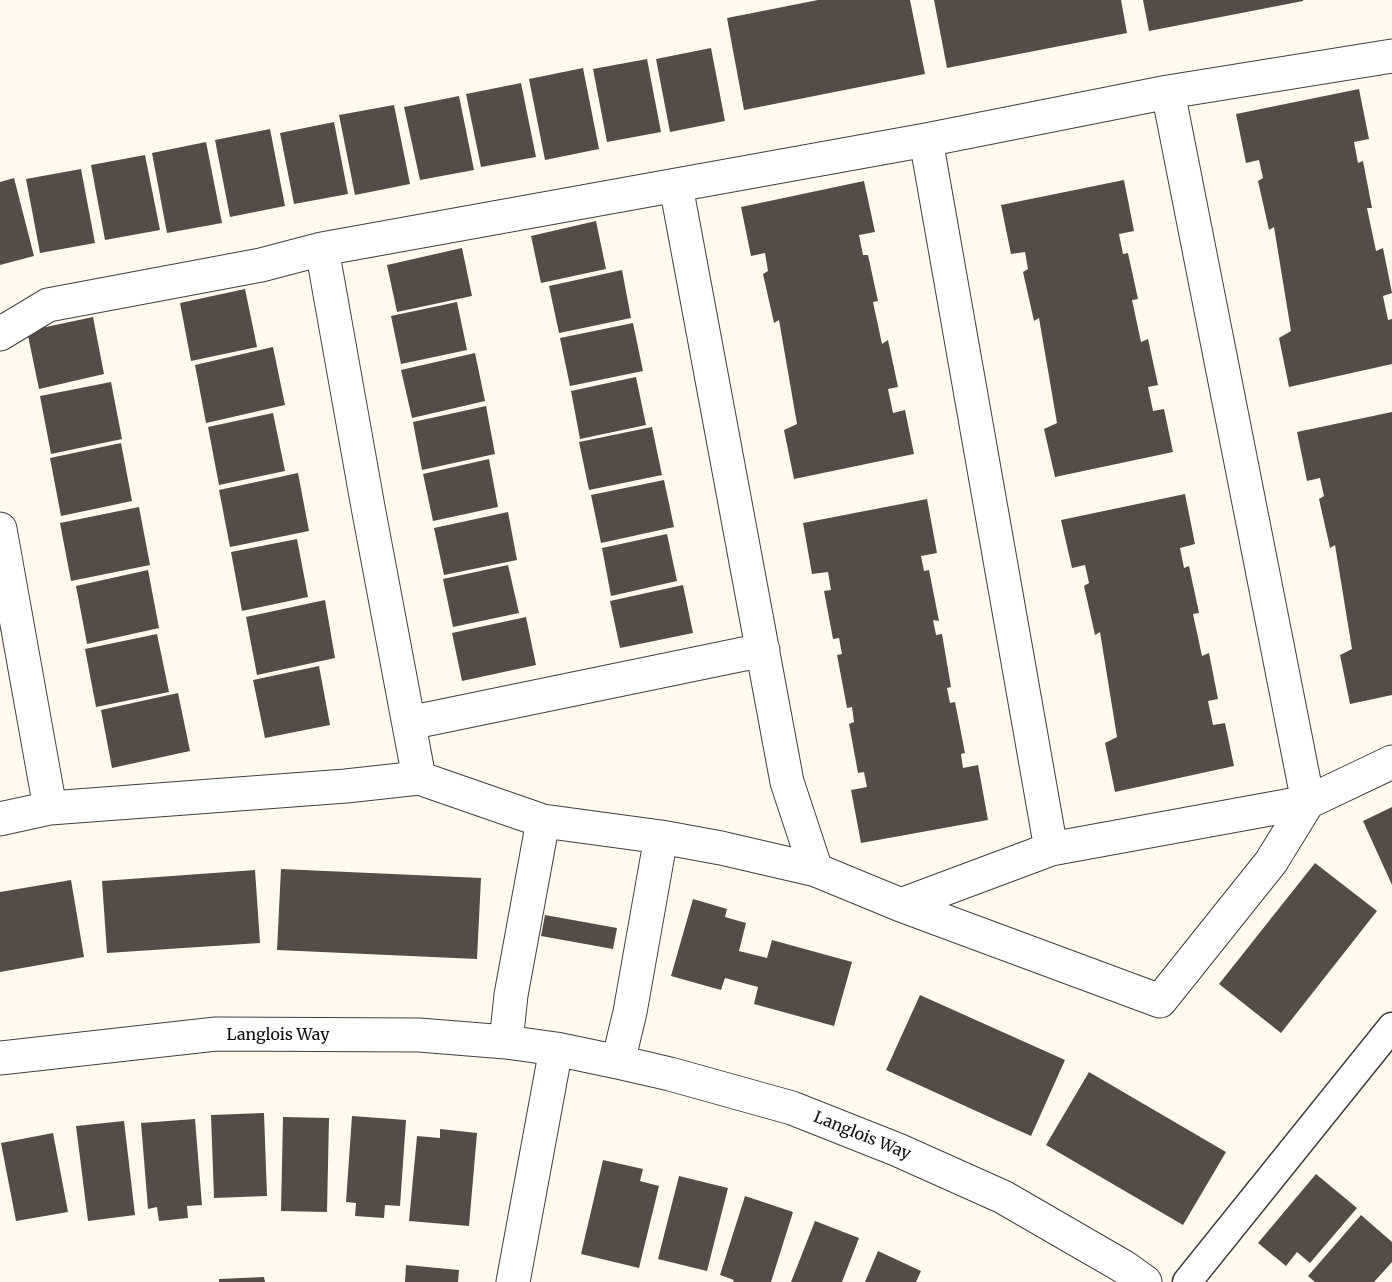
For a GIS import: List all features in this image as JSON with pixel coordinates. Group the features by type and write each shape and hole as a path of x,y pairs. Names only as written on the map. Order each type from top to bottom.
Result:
{"street":[{"path":"0,334 48,305 261,265 322,249 926,140 1168,92 1392,56"},
{"path":"0,819 50,808 346,786 419,778 543,821 661,837 816,870 901,905 1160,1001 1271,862 1308,802 1168,92"},
{"path":"926,140 1051,849"},
{"path":"676,186 787,782 816,870"},
{"path":"322,249 419,778"},
{"path":"0,529 50,808"},
{"path":"409,723 763,650"},
{"path":"901,905 1051,849 1308,802 1392,762"},
{"path":"506,1042 511,995 543,821"},
{"path":"618,1062 630,1012 661,837"},
{"name":"Langlois Way","path":"0,1058 216,1034 418,1035 506,1042 556,1049 670,1074 792,1108 898,1150 1003,1197 1124,1267 1145,1282"},
{"path":"513,1282 556,1049"}],"lane":[{"path":"1187,1282 1392,1028"}],"building":[{"path":"818,0 910,0 925,74 744,110 727,18"},
{"path":"934,0 1121,0 1127,33 947,68"},
{"path":"1143,0 1303,0 1303,1 1149,31"},
{"path":"711,48 725,121 670,132 656,59"},
{"path":"647,59 661,132 607,142 593,69"},
{"path":"583,68 599,149 545,160 529,79"},
{"path":"521,83 536,157 481,167 466,94"},
{"path":"1359,89 1369,139 1354,142 1358,163 1363,161 1372,208 1367,208 1376,251 1383,248 1392,293 1383,296 1388,320 1392,319 1392,364 1289,387 1279,338 1291,331 1274,227 1269,230 1258,181 1263,178 1259,160 1246,163 1236,114"},
{"path":"459,96 474,170 420,180 404,107"},
{"path":"394,105 410,184 355,195 339,115"},
{"path":"334,122 348,194 294,204 280,133"},
{"path":"270,129 285,206 230,217 215,140"},
{"path":"206,142 222,223 167,233 152,153"},
{"path":"145,155 160,230 105,240 91,165"},
{"path":"81,169 95,243 40,253 26,179"},
{"path":"14,178 34,256 0,265 0,182"},
{"path":"1124,180 1134,231 1119,234 1123,254 1128,253 1138,299 1132,300 1141,342 1148,339 1158,385 1148,387 1153,411 1164,409 1173,452 1055,477 1044,429 1057,423 1039,318 1034,321 1023,272 1028,269 1025,252 1011,254 1001,205"},
{"path":"864,181 875,232 859,235 863,255 868,255 878,301 873,302 882,344 888,340 898,387 888,389 893,413 905,410 914,454 794,479 784,430 797,424 779,320 774,323 763,274 768,271 765,253 751,256 741,207"},
{"path":"596,221 606,269 541,283 531,236"},
{"path":"462,248 472,296 397,312 387,265"},
{"path":"622,270 631,318 559,333 549,286"},
{"path":"245,289 257,347 191,361 180,303"},
{"path":"457,302 467,350 401,364 391,316"},
{"path":"93,317 104,374 39,389 27,331"},
{"path":"633,323 643,371 570,386 560,338"},
{"path":"273,347 285,405 206,423 195,365"},
{"path":"475,353 485,401 412,418 401,370"},
{"path":"636,377 646,425 580,439 571,391"},
{"path":"111,382 122,439 51,454 40,396"},
{"path":"486,406 495,454 422,470 413,422"},
{"path":"1392,412 1392,695 1350,704 1340,655 1352,649 1335,545 1330,548 1319,499 1324,496 1320,478 1307,481 1297,432"},
{"path":"273,413 285,471 219,485 208,427"},
{"path":"652,427 662,475 589,490 579,442"},
{"path":"121,443 132,501 61,516 50,458"},
{"path":"489,459 498,507 433,521 423,474"},
{"path":"298,473 309,531 230,547 219,490"},
{"path":"664,480 674,527 601,543 591,495"},
{"path":"1185,494 1195,544 1180,548 1184,568 1189,566 1199,613 1193,614 1202,656 1209,653 1218,699 1208,701 1213,725 1225,723 1234,766 1115,792 1105,743 1117,737 1100,632 1095,635 1084,586 1089,583 1085,565 1072,568 1061,520"},
{"path":"927,499 937,553 921,556 924,571 929,570 939,621 933,620 936,635 942,634 951,687 947,688 950,703 955,702 965,753 961,754 963,768 978,765 988,820 861,843 851,790 867,787 864,772 858,773 849,724 854,722 852,707 847,708 837,655 842,654 839,638 833,639 824,591 831,590 828,572 812,574 803,523"},
{"path":"139,507 150,565 71,581 60,523"},
{"path":"508,512 517,560 444,575 434,528"},
{"path":"667,534 677,581 611,596 602,548"},
{"path":"297,539 308,597 242,611 231,552"},
{"path":"508,565 519,613 453,627 443,579"},
{"path":"148,570 159,628 87,644 76,586"},
{"path":"683,585 693,633 620,648 610,601"},
{"path":"325,600 335,658 257,675 246,617"},
{"path":"526,617 536,665 462,681 452,633"},
{"path":"157,634 169,692 96,707 85,649"},
{"path":"319,666 330,725 265,738 253,680"},
{"path":"178,693 190,751 112,768 101,710"},
{"path":"1392,807 1392,885 1363,821"},
{"path":"1315,863 1377,911 1281,1033 1219,984"},
{"path":"281,869 481,878 477,959 277,950"},
{"path":"255,870 260,943 107,953 102,881"},
{"path":"71,880 84,957 0,972 0,892"},
{"path":"693,899 727,909 725,917 746,923 739,951 767,958 772,940 852,962 834,1026 754,1004 758,987 725,978 721,990 671,976"},
{"path":"545,915 617,928 613,949 541,936"},
{"path":"920,995 1065,1060 1031,1136 886,1070"},
{"path":"1089,1072 1226,1152 1183,1225 1046,1145"},
{"path":"264,1113 267,1196 214,1198 211,1115"},
{"path":"352,1116 406,1120 400,1206 385,1205 384,1218 355,1216 356,1203 346,1202"},
{"path":"283,1117 329,1118 327,1212 281,1211"},
{"path":"195,1119 202,1205 187,1206 188,1218 159,1221 157,1207 148,1209 141,1123"},
{"path":"124,1121 135,1215 88,1221 76,1126"},
{"path":"440,1129 477,1133 469,1226 409,1221 417,1136 440,1138"},
{"path":"53,1133 68,1212 16,1221 1,1143"},
{"path":"603,1160 643,1169 640,1181 659,1186 639,1268 581,1254"},
{"path":"1316,1174 1357,1208 1310,1263 1297,1252 1286,1266 1258,1243"},
{"path":"679,1176 728,1188 707,1271 658,1259"},
{"path":"745,1196 793,1212 771,1282 733,1282 734,1280 720,1275"},
{"path":"1361,1215 1392,1242 1392,1262 1374,1282 1315,1282 1308,1276"},
{"path":"815,1221 859,1238 842,1282 791,1282"},
{"path":"878,1251 921,1271 916,1282 865,1282"},
{"path":"406,1265 459,1270 458,1282 405,1282"},
{"path":"264,1277 265,1282 219,1282 219,1279"}]}
